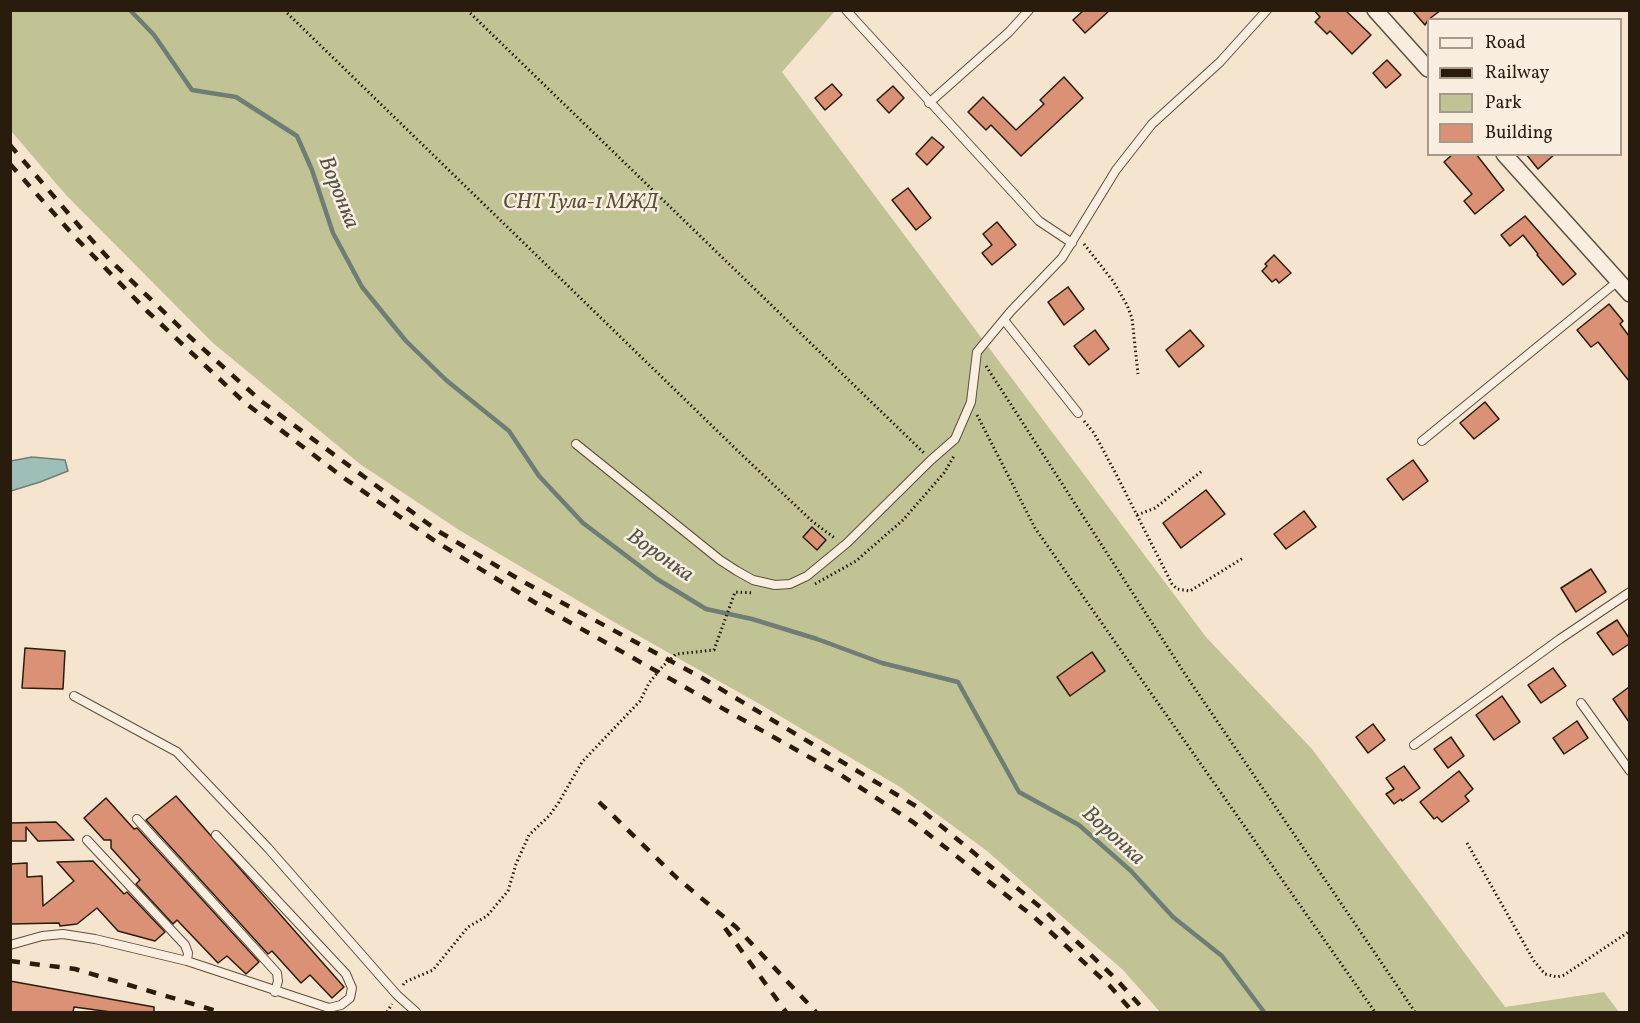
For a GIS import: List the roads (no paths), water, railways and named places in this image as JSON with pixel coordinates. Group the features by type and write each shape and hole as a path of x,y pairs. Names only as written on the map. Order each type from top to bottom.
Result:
{"street":[{"path":"1375,10 1427,68"},
{"path":"1506,156 1625,286"}],"lane":[{"path":"846,10 1039,221 1072,243"},
{"path":"929,103 1009,32 1029,10"},
{"path":"576,444 720,560 753,580 775,585 790,584 807,576 847,543 931,460 956,439 971,402 977,352 1062,258 1116,170 1152,124 1220,62 1267,10"},
{"path":"1422,441 1625,286"},
{"path":"1004,320 1078,413"},
{"path":"1414,745 1629,592"},
{"path":"74,696 177,752 268,849 397,995 416,1012"},
{"path":"1581,703 1629,771"},
{"path":"137,819 277,974 275,992"},
{"path":"10,945 42,936 63,934 96,939 187,962 329,1008 341,1005 350,998 352,988 346,974 216,835"},
{"path":"87,840 185,945 188,953 187,962"}],"water":[{"path":"32,457 65,460 68,471 11,491 11,461"}],"waterway":[{"name":"Воронка","path":"130,10 154,35 192,90 236,97 297,136 312,170 333,233 362,287 406,341 446,380 509,431 539,476 583,523 657,579 706,609 752,619 817,639 882,663 958,682 1019,792 1079,825 1131,871 1173,917 1222,956 1264,1012"}],"railway":[{"path":"10,145 111,261 261,401 438,531 522,581 704,679 919,808 1044,910 1116,979 1146,1012"},
{"path":"10,164 74,236 147,311 244,402 344,478 435,541 539,605 841,775 913,822 1034,917 1109,985 1133,1012"},
{"path":"599,802 677,878 736,927 816,1012"},
{"path":"725,928 786,1012"},
{"path":"10,961 75,969 220,1012"}],"park label":[{"name":"СНТ Тула-1 МЖД","path":"581,204"}]}
